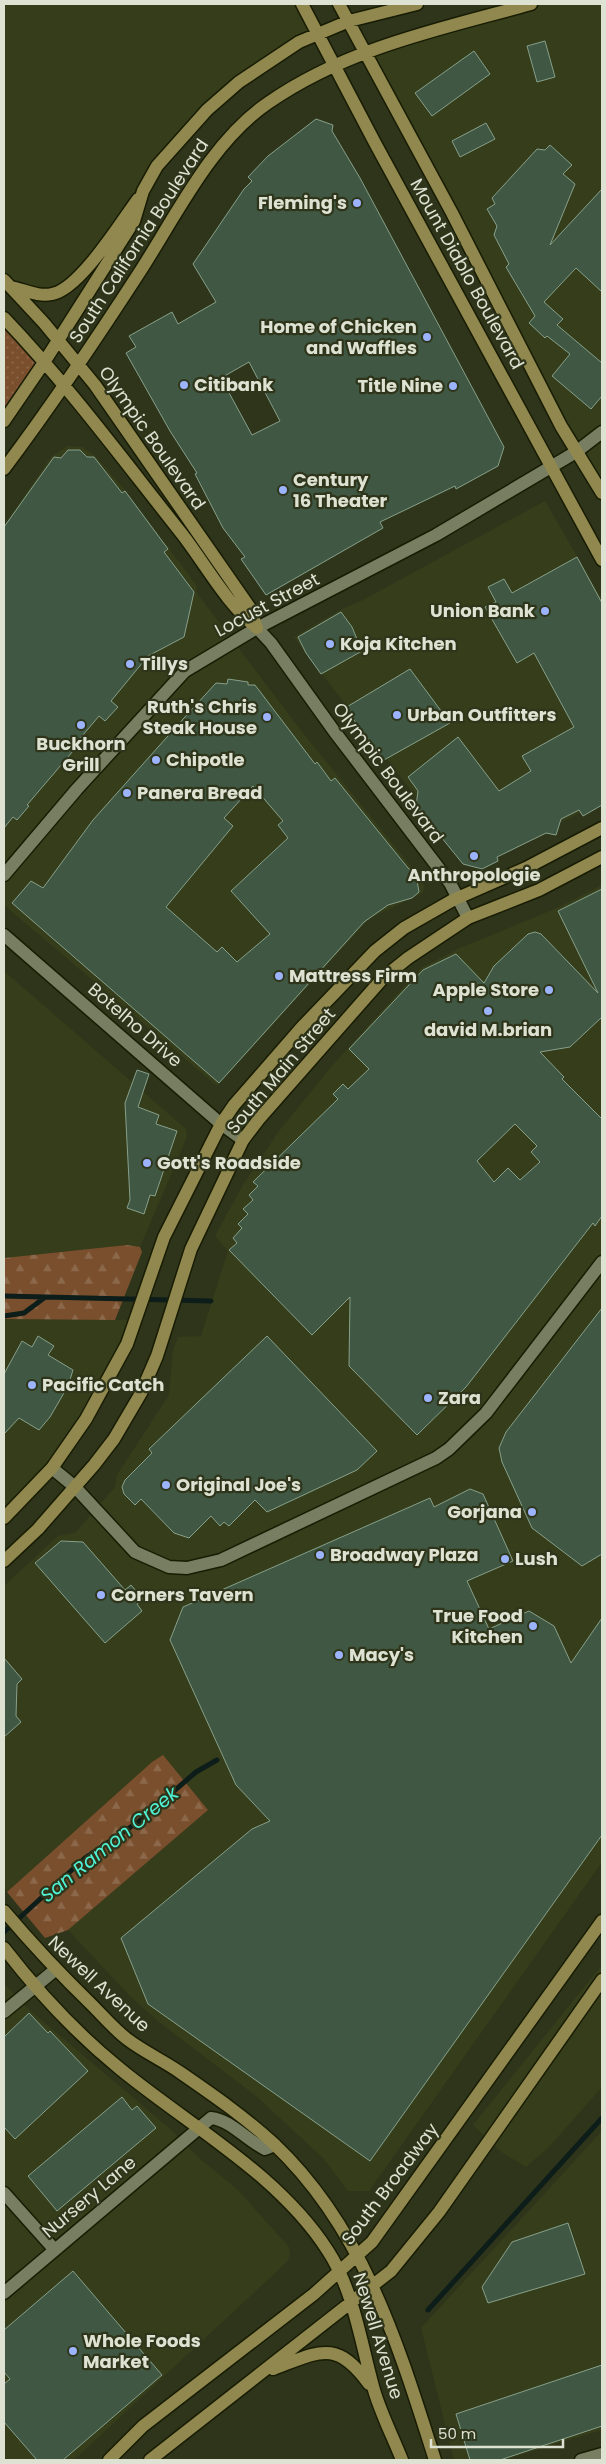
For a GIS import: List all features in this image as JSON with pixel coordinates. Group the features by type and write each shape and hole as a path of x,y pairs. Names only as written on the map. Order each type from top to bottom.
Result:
{"main road":[{"name":"Mount Diablo Boulevard","path":"302,4 375,143 602,560"},
{"name":"Mount Diablo Boulevard","path":"340,4 576,452 602,493"},
{"name":"South California Boulevard","path":"4,421 43,364 134,221 144,191 157,166 207,110 239,82 299,42 349,21 417,4"},
{"name":"South California Boulevard","path":"4,469 79,364 212,157 237,129 266,103 335,64 365,51 392,41 531,4"},
{"path":"7,283 41,296 60,292 76,281 144,191"},
{"name":"Olympic Boulevard","path":"7,283 79,364 250,608 257,628"},
{"name":"Olympic Boulevard","path":"4,318 27,342 63,387 82,406 185,538 240,614 257,628"},
{"name":"South Main Street","path":"4,1518 33,1490 52,1468 86,1419 127,1344 164,1238 221,1124 234,1105 295,1034 375,951 404,928 459,897 526,868 602,828"},
{"name":"South Main Street","path":"4,1561 38,1529 75,1487 114,1439 142,1393 157,1356 191,1249 243,1140 383,978 468,918 539,890 602,857"},
{"name":"Newell Avenue","path":"4,1911 56,1970 127,2039 182,2074 275,2145 311,2185 343,2227 373,2285 393,2334 435,2460"},
{"name":"South Broadway","path":"109,2460 143,2426 358,2257 384,2227 602,1921"},
{"name":"Newell Avenue","path":"4,1948 35,1986 83,2037 119,2068 253,2171 304,2219 341,2272 375,2392 402,2460"},
{"path":"150,2460 391,2271 439,2212 602,1980"},
{"path":"261,2373 316,2354 329,2352 342,2355 352,2363 375,2392"}],"street":[{"name":"Locust Street","path":"4,875 77,790 185,671 257,628 436,534 551,464 576,452 602,432"},
{"name":"Olympic Boulevard","path":"257,628 271,642 334,731 459,897 468,918"},
{"name":"Botelho Drive","path":"4,935 221,1124 243,1140"},
{"path":"52,1468 75,1487 134,1552 170,1567 187,1568 229,1556 436,1458 449,1449 498,1398 602,1262"},
{"path":"4,2012 56,1970"},
{"path":"198,2129 211,2118 222,2119 251,2142 265,2149 275,2145"},
{"name":"Nursery Lane","path":"4,2293 198,2129"},
{"path":"4,2194 54,2249"},
{"path":"581,2460 602,2454"}],"shaded area":[{"path":"4,4 302,4 317,33 207,110 77,281 54,294 4,280"},
{"path":"531,4 602,4 602,493 365,51"},
{"path":"68,446 82,447 95,456 125,490 197,586 196,592 299,728 422,880 424,886 423,893 370,918 217,1086 4,905 4,526 51,457"},
{"path":"545,501 602,599 602,802 477,864 464,860 294,637 342,609 361,601"},
{"name":"Broadway Plaza","path":"602,885 602,1862 369,2191 348,2191 324,2159 256,2096 159,2022 130,1996 68,1930 208,1810 163,1756 152,1762 7,1892 4,1884 4,1586 58,1536 75,1533 115,1487 117,1475 169,1395 173,1350 178,1337 201,1336 228,1251 215,1236 243,1185 279,1131 331,1067 421,968 458,949 557,908"},
{"path":"4,971 186,1129 187,1137 140,1247 127,1245 4,1258"},
{"path":"4,1319 135,1320 86,1419 4,1518"},
{"path":"602,1965 602,2087 548,2148 526,2167 503,2153 473,2125"},
{"path":"4,1983 26,2007 169,2128 198,2157 238,2190 289,2247 290,2256 287,2262 74,2460 4,2460"},
{"path":"602,2131 602,2430 503,2460 454,2460 421,2328"}],"green space":[{"path":"4,324 43,364 4,421"},
{"path":"127,1245 140,1247 142,1252 115,1320 4,1319 4,1258"},
{"path":"163,1755 208,1810 68,1930 45,1938 7,1892 152,1762"}],"building":[{"path":"545,41 555,77 537,82 527,46"},
{"path":"474,51 490,74 432,116 415,93"},
{"path":"316,119 333,125 332,131 360,178 504,447 498,466 456,489 455,486 380,522 383,528 266,595 241,559 245,557 223,528 195,474 197,473 170,431 126,353 136,347 129,336 172,312 178,324 216,302 193,264 244,189 252,181 248,177 268,156","holes":["249,362 280,421 252,435 221,378"]},
{"path":"486,123 495,139 460,157 452,141"},
{"path":"550,145 572,165 563,174 575,184 550,245 602,189 602,292 576,268 544,302 563,319 557,325 602,363 602,396 591,409 552,376 570,354 547,336 545,338 529,323 535,316 506,267 509,264 494,235 497,226 487,209 495,204 492,198 537,149 545,150"},
{"path":"68,450 80,450 87,457 94,457 122,493 125,491 168,549 164,552 194,592 184,637 148,656 111,701 118,707 105,721 99,716 77,742 79,744 27,805 29,806 17,820 13,817 4,828 4,527 54,457 61,458"},
{"path":"577,557 602,603 602,805 583,816 579,810 561,819 556,835 546,833 497,857 498,861 482,869 463,864 416,806 418,791 408,777 458,737 499,791 531,771 522,756 574,727 534,653 517,663 485,607 496,602 488,587 504,579 512,593"},
{"name":"Koja Kitchen","path":"341,612 352,627 362,651 321,674 306,653 298,637"},
{"name":"Urban Outfitters","path":"410,669 450,723 384,760 345,708"},
{"path":"228,679 248,682 248,685 255,685 315,764 317,762 331,781 335,778 408,868 416,875 419,892 412,898 388,905 364,922 219,1083 12,903 31,881 43,888 93,820 184,718 216,683 227,684","holes":["253,786 283,821 278,825 288,838 231,891 270,934 237,962 222,947 217,952 166,907 233,826 224,818"]},
{"path":"602,889 602,1017 570,1047 540,1052 564,1077 562,1079 602,1119 602,1216 595,1226 593,1223 466,1387 417,1435 349,1366 350,1297 312,1335 229,1250 237,1243 233,1238 242,1228 238,1224 248,1214 243,1209 253,1200 249,1195 258,1186 253,1182 338,1099 333,1094 343,1084 348,1089 369,1069 349,1049 423,970 456,954 484,983 494,966 528,934 535,932 541,934 598,993 558,911","holes":["515,1124 537,1146 531,1152 540,1162 520,1180 508,1168 494,1182 477,1161"]},
{"name":"Gott's Roadside","path":"137,1070 149,1074 138,1107 159,1115 156,1124 177,1131 155,1196 150,1195 144,1214 127,1208 130,1200 125,1103"},
{"path":"602,1308 602,1554 582,1566 532,1528 502,1462 499,1448 506,1432"},
{"path":"38,1336 54,1346 48,1355 73,1370 68,1386 50,1417 39,1430 19,1418 4,1434 4,1374 22,1341 32,1347"},
{"path":"267,1336 377,1451 357,1470 267,1512 255,1500 229,1526 224,1522 220,1526 211,1516 189,1538 174,1533 141,1499 135,1505 124,1494 122,1487 125,1480 152,1453 149,1449"},
{"path":"470,1489 483,1494 513,1561 467,1581 489,1629 529,1611 554,1626 571,1663 602,1618 602,1835 370,2161 148,2004 121,1938 252,1829 270,1821 236,1785 170,1640 183,1607 430,1498 434,1507"},
{"name":"Corners Tavern","path":"61,1541 83,1542 125,1590 131,1585 143,1599 137,1604 142,1611 105,1643 35,1563"},
{"path":"4,1658 22,1679 17,1684 16,1716 21,1722 4,1737"},
{"path":"29,2013 48,2033 50,2031 88,2071 15,2139 4,2127 4,2037"},
{"path":"122,2097 132,2110 137,2106 156,2128 57,2211 28,2176"},
{"path":"568,2223 585,2274 488,2303 482,2287 512,2242"},
{"name":"Whole Foods Market","path":"73,2271 162,2375 63,2460 37,2460 4,2422 4,2384 10,2379 4,2372 4,2330"},
{"path":"602,2365 602,2426 500,2460 470,2460 456,2414"}],"waterway":[{"path":"4,1296 211,1301"},
{"path":"4,1316 24,1313 44,1298"},
{"name":"San Ramon Creek","path":"4,1932 85,1858 138,1822 196,1772 217,1760"},
{"path":"428,2310 602,2118"}],"place":[{"name":"Fleming's","path":"357,203"},
{"name":"Home of Chicken and Waffles","path":"427,337"},
{"name":"Citibank","path":"184,385"},
{"name":"Title Nine","path":"453,386"},
{"name":"Century 16 Theater","path":"283,490"},
{"name":"Union Bank","path":"545,611"},
{"name":"Koja Kitchen","path":"330,644"},
{"name":"Tillys","path":"130,664"},
{"name":"Urban Outfitters","path":"397,715"},
{"name":"Ruth's Chris Steak House","path":"267,717"},
{"name":"Buckhorn Grill","path":"81,725"},
{"name":"Chipotle","path":"156,760"},
{"name":"Panera Bread","path":"127,793"},
{"name":"Anthropologie","path":"474,856"},
{"name":"Mattress Firm","path":"279,976"},
{"name":"Apple Store","path":"549,990"},
{"name":"david M.brian","path":"488,1011"},
{"name":"Gott's Roadside","path":"147,1163"},
{"name":"Pacific Catch","path":"32,1385"},
{"name":"Zara","path":"428,1398"},
{"name":"Original Joe's","path":"166,1485"},
{"name":"Gorjana","path":"532,1512"},
{"name":"Broadway Plaza","path":"320,1555"},
{"name":"Lush","path":"505,1559"},
{"name":"Corners Tavern","path":"101,1595"},
{"name":"True Food Kitchen","path":"533,1626"},
{"name":"Macy's","path":"339,1655"},
{"name":"Whole Foods Market","path":"73,2351"}]}
